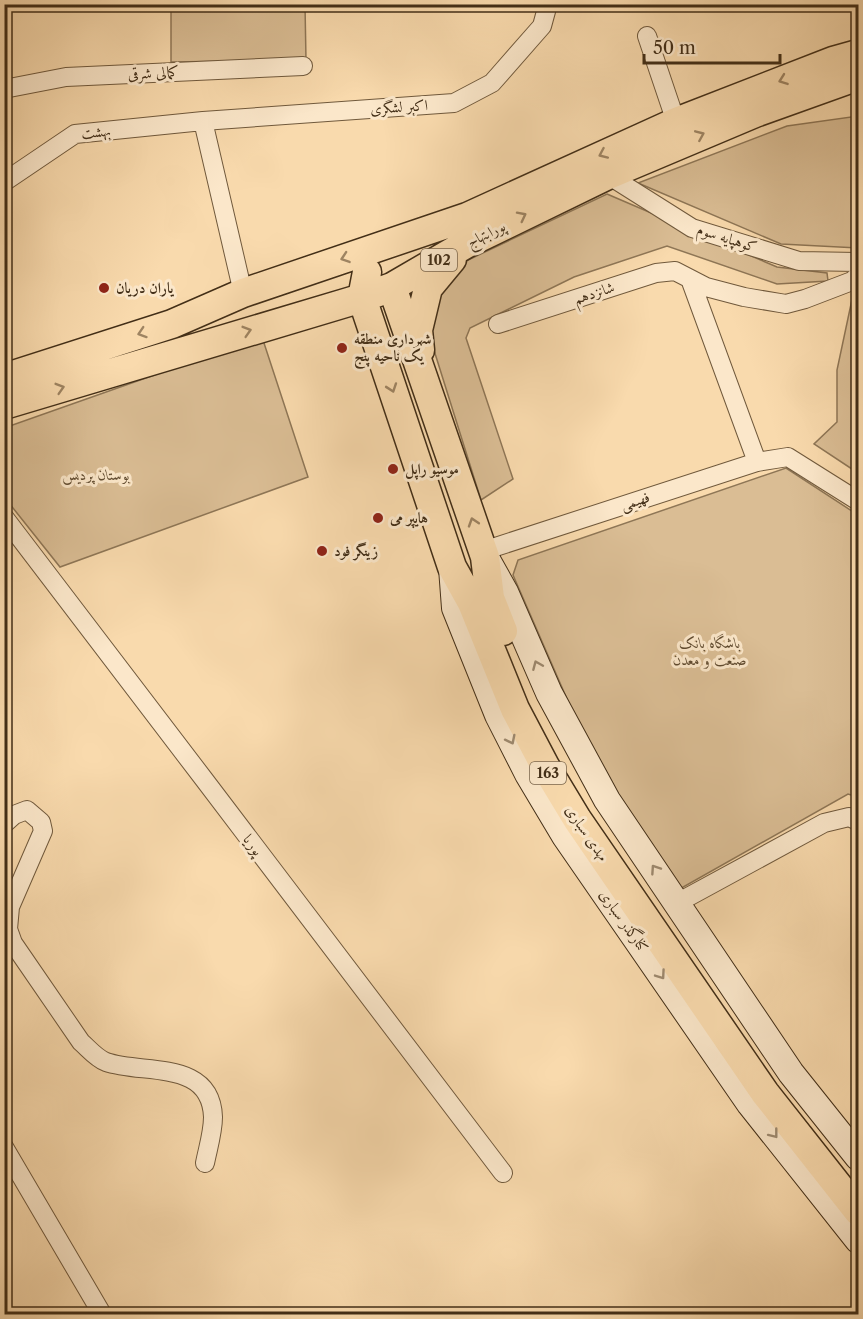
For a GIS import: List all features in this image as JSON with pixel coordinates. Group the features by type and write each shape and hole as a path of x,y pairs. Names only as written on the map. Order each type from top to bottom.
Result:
{"main road":[{"name":"پورابتهاج","path":"4,405 365,285 392,286 467,231 676,122 773,83 858,54"},
{"name":"پورابتهاج","path":"4,378 172,324 243,293 467,231 755,113 858,76"},
{"path":"172,324 365,285 420,248 467,231"},
{"path":"423,373 418,330 428,288 467,231"},
{"name":"مهدی سباری","path":"365,285 417,460 452,567 472,603 515,709 544,766 577,819 765,1093 858,1211"},
{"name":"163","path":"392,286 484,554 490,598 526,688 560,757 591,808 778,1082 858,1183"},
{"path":"417,460 449,449"},
{"path":"484,554 505,592 549,693 607,800 791,1073 858,1157"},
{"name":"کنارگذر سباری","path":"452,567 455,608 498,715 528,774 565,836 750,1104 858,1240"}],"street":[{"name":"اکبر لشگری","path":"202,120 454,103 492,83 542,27 548,4"},
{"path":"647,36 676,122"},
{"name":"کمالی شرقی","path":"4,89 66,77 303,66"},
{"name":"بهشت","path":"4,182 75,134 202,120"},
{"path":"202,120 243,293"},
{"name":"کوهپایه سوم","path":"608,175 692,228 799,261 858,262"},
{"name":"شانزدهم","path":"498,324 656,273 675,271 706,287 734,295 786,304 852,281 858,276"},
{"path":"690,279 757,462"},
{"name":"فهیمی","path":"484,554 757,462 788,457 858,501"},
{"name":"پوریا","path":"4,517 503,1173"},
{"path":"4,824 14,814 27,810 41,822 43,831 10,907 8,929 13,943 81,1042 103,1061 116,1065 178,1072 195,1081 206,1092 213,1119 206,1163"},
{"path":"677,903 824,823 849,818 858,821"},
{"path":"6,1153 101,1314"}],"green space":[{"path":"171,5 305,5 306,60 171,62"},
{"path":"858,116 858,248 781,244 638,183 787,126"},
{"path":"607,194 777,267 827,273 828,281 777,284 667,246 574,277 470,328 466,338 513,479 481,500 433,347 429,305 466,261"},
{"path":"858,287 858,473 814,444 837,422 837,370 854,290"},
{"name":"بوستان پردیس","path":"262,337 308,477 60,567 5,498 4,428"},
{"name":"باشگاه بانک صنعت و معدن","path":"786,468 858,515 858,797 848,794 678,890 591,754 513,575 518,560"}],"place":[{"name":"یاران دریان","path":"104,288"},
{"name":"شهرداری منطقه یک ناحیه پنج","path":"342,348"},
{"name":"موسیو راپل","path":"393,469"},
{"name":"هایپر می","path":"378,518"},
{"name":"زینگر فود","path":"322,551"}]}
